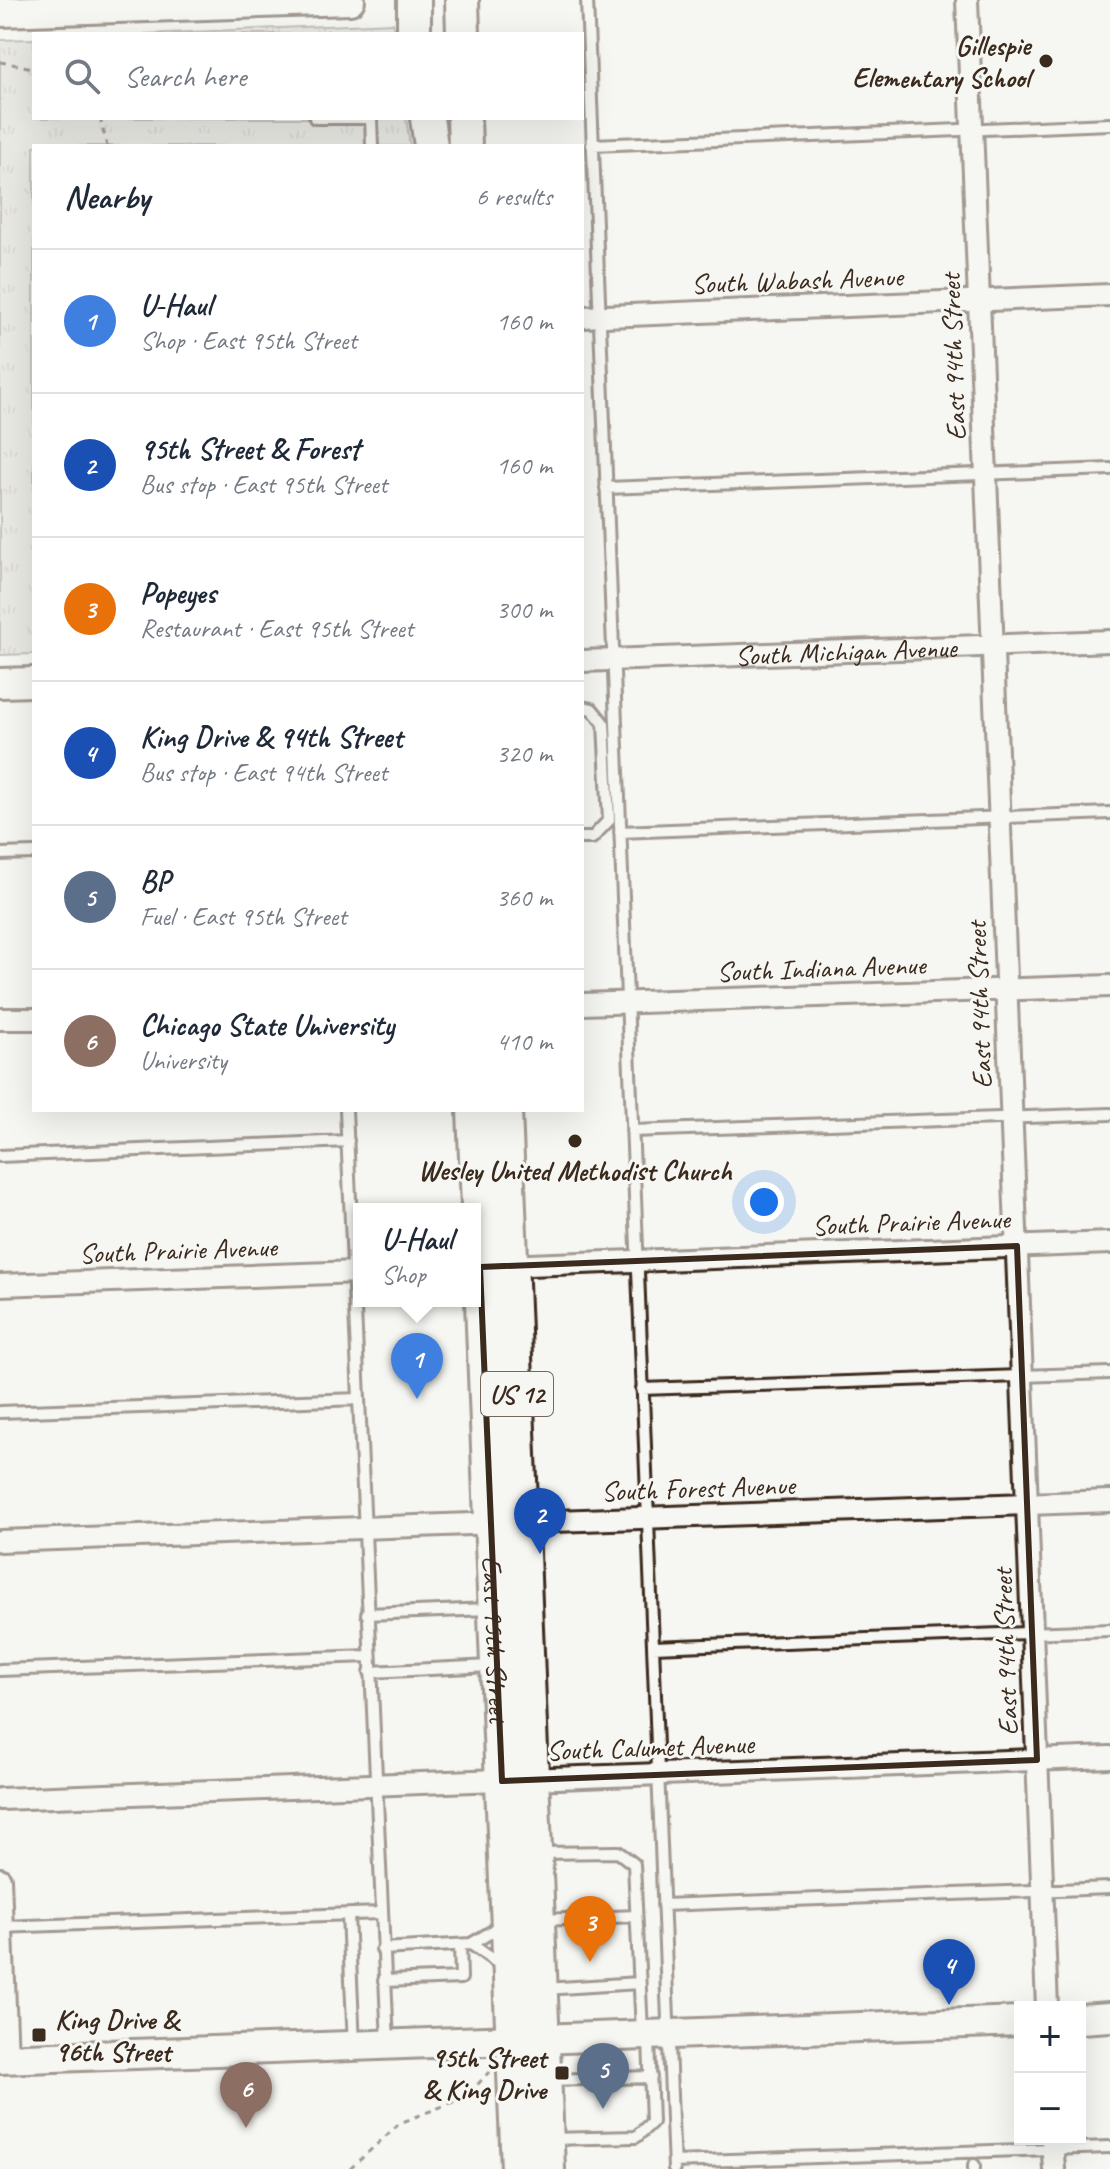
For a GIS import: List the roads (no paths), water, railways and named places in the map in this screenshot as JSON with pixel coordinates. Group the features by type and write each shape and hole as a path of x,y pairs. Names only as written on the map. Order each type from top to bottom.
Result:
{"main road":[{"path":"414,0 414,32"},
{"path":"462,0 463,32"},
{"path":"427,120 431,144"},
{"path":"464,120 465,144"},
{"name":"East 95th Street","path":"474,1112 489,1267 507,1523 524,1922 542,1989 528,2039 518,2169"},
{"name":"East 95th Street","path":"489,1267 505,1112"},
{"name":"East 95th Street","path":"507,1523 495,1608 497,1666 518,1780 536,1853 524,1922 510,1972 528,2039 545,2081 548,2154"}],"street":[{"path":"0,12 350,0"},
{"name":"East 94th Street","path":"967,0 1047,2001"},
{"name":"South Wabash Avenue","path":"591,317 1110,295"},
{"name":"South Michigan Avenue","path":"584,661 1110,641"},
{"path":"0,683 32,682"},
{"name":"South Indiana Avenue","path":"584,1004 1110,986"},
{"path":"0,1019 32,1019"},
{"name":"South Prairie Avenue","path":"489,1267 1110,1243"},
{"name":"South Prairie Avenue","path":"0,1285 353,1272"},
{"name":"South Forest Avenue","path":"0,1541 1110,1501"},
{"name":"South Calumet Avenue","path":"0,1799 1110,1757"},
{"path":"0,1879 4,2058 1014,2021"},
{"path":"1086,2019 1110,2017"}],"lane":[{"path":"548,2154 636,2137 652,2122 653,2033 663,1905 606,488 591,317 592,145 587,0"},
{"path":"371,120 372,144"},
{"path":"592,145 1110,124"},
{"path":"606,488 1110,469"},
{"path":"584,707 592,709 604,724 609,820 592,838 584,838"},
{"path":"620,832 1110,813"},
{"path":"0,854 32,853"},
{"path":"346,1112 353,1223"},
{"path":"632,1131 1110,1114"},
{"path":"0,1156 348,1141"},
{"path":"357,1307 367,1614 388,2044"},
{"path":"642,1389 1110,1373"},
{"path":"0,1412 359,1399"},
{"path":"367,1614 495,1608"},
{"path":"653,1647 1110,1630"},
{"path":"0,1670 369,1656"},
{"path":"370,1672 497,1666"},
{"path":"536,1853 618,1852 634,1864 639,1983 653,2033 674,2166 1053,2152 1110,2147"},
{"path":"663,1905 1110,1888"},
{"path":"1,1927 380,1913"},
{"path":"348,1915 354,2045"},
{"path":"382,1949 466,1944 524,1922 636,1916"},
{"path":"466,1944 510,1972"},
{"path":"384,1981 461,1978 466,1944"},
{"path":"542,1989 639,1983"},
{"path":"545,2081 651,2077"}],"place":[{"name":"Gillespie Elementary School","path":"1046,61"},
{"name":"Wesley United Methodist Church","path":"575,1141"},
{"name":"U-Haul","path":"417,1399"},
{"name":"95th Street & Forest","path":"540,1554"},
{"name":"Popeyes","path":"590,1962"},
{"name":"King Drive & 94th Street","path":"949,2005"},
{"name":"King Drive & 96th Street","path":"39,2035"},
{"name":"95th Street & King Drive","path":"562,2073"},
{"name":"BP","path":"603,2109"},
{"name":"Chicago State University","path":"246,2128"}]}
